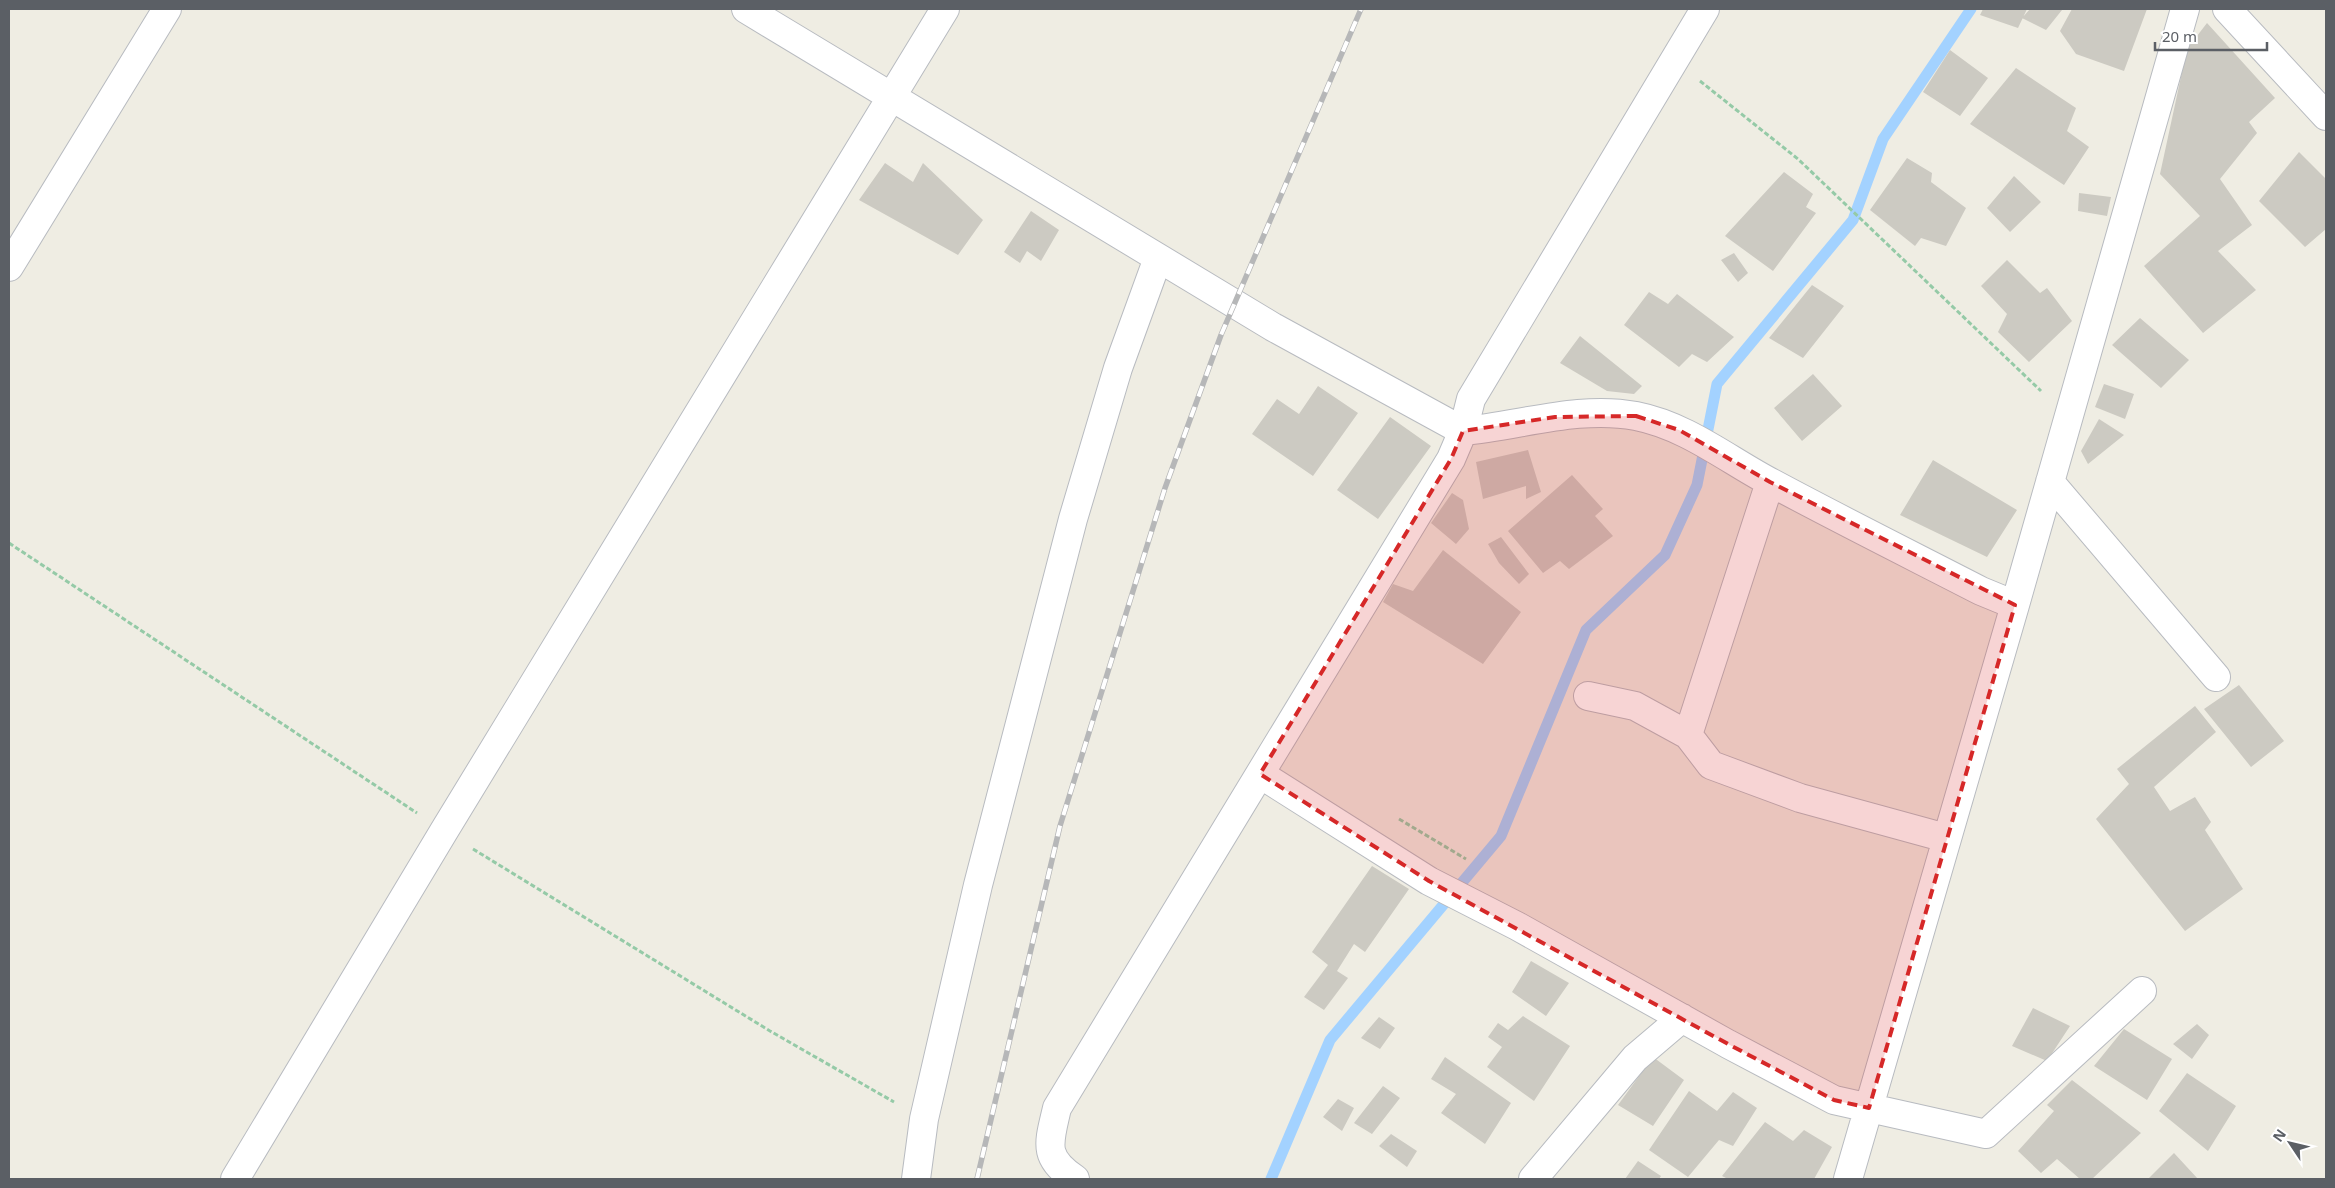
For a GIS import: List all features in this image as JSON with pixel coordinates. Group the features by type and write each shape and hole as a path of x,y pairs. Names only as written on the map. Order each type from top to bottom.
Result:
{"street":[{"path":"9,267 167,9"},
{"path":"746,9 1273,327 1463,431 1498,428 1555,417 1600,414 1636,416 1679,430 1770,482 1981,591 2015,605"},
{"path":"235,1179 444,831 946,9"},
{"path":"1075,1179 1059,1169 1049,1146 1057,1108 1451,459 1463,431 1471,399 1705,9"},
{"path":"1848,1179 2015,605 2185,9"},
{"path":"2227,9 2326,116"},
{"path":"916,1179 924,1119 978,885 1073,519 1118,368 1158,258"},
{"path":"1688,735 1770,482"},
{"path":"2050,482 2216,677"},
{"path":"1588,696 1635,706 1688,735 1711,765 1800,798 1946,838"},
{"path":"1260,774 1429,881 1517,926 1834,1100 1986,1134 2142,991"},
{"path":"1533,1179 1635,1058 1682,1018"}],"path":[{"path":"1674,60 1798,159 2068,418"},
{"path":"9,544 444,831 770,1031 924,1119"}],"highlighted area":[{"path":"1636,416 1679,430 1770,482 2015,605 1869,1108 1834,1100 1429,881 1260,774 1451,459 1463,431 1555,417"}],"building":[{"path":"1983,9 2027,9 2018,28 1980,15"},
{"path":"2030,9 2062,10 2046,30 2022,18"},
{"path":"2072,9 2147,9 2124,71 2076,54 2060,31"},
{"path":"2207,23 2275,98 2249,122 2257,133 2220,179 2252,225 2218,251 2256,290 2203,333 2144,266 2200,216 2160,174 2187,49"},
{"path":"1950,50 1988,78 1960,116 1923,92"},
{"path":"2016,68 2076,108 2067,131 2089,147 2064,185 1970,124"},
{"path":"2299,152 2326,179 2326,229 2305,247 2259,201"},
{"path":"1907,158 1932,173 1931,182 1966,208 1946,246 1921,238 1915,246 1870,210"},
{"path":"885,163 913,182 923,163 983,220 958,255 859,200"},
{"path":"1784,172 1813,194 1806,207 1816,213 1773,271 1725,236"},
{"path":"2014,176 2041,202 2010,232 1987,208"},
{"path":"2079,193 2111,197 2107,216 2078,211"},
{"path":"1031,211 1059,230 1041,261 1027,251 1020,263 1004,252"},
{"path":"1734,253 1748,273 1738,282 1721,260"},
{"path":"2007,260 2040,293 2047,288 2072,321 2029,362 1998,332 2007,314 1981,286"},
{"path":"1812,285 1844,306 1803,358 1769,338"},
{"path":"1649,292 1668,304 1677,294 1734,337 1707,362 1692,354 1679,367 1624,325"},
{"path":"2140,318 2189,360 2161,388 2112,345"},
{"path":"1580,336 1642,386 1634,394 1607,391 1560,363"},
{"path":"1813,374 1842,406 1802,441 1774,408"},
{"path":"2104,384 2134,394 2125,419 2095,407"},
{"path":"1318,386 1358,413 1313,476 1252,434 1277,399 1299,414"},
{"path":"1390,417 1431,446 1378,519 1337,490"},
{"path":"2099,419 2124,435 2088,464 2081,451"},
{"path":"1528,450 1541,492 1526,499 1526,486 1483,499 1476,462"},
{"path":"1933,460 2017,510 1987,557 1900,515"},
{"path":"1572,475 1603,509 1595,516 1613,536 1569,569 1560,561 1543,573 1508,531"},
{"path":"1452,493 1463,500 1469,529 1456,544 1431,523"},
{"path":"1501,537 1529,574 1519,584 1499,563 1488,544"},
{"path":"1443,550 1521,612 1483,664 1383,602 1393,584 1413,591"},
{"path":"2239,685 2284,741 2251,767 2204,709"},
{"path":"2195,706 2216,732 2154,787 2170,811 2195,797 2211,822 2205,830 2243,889 2185,931 2096,819 2129,784 2117,769"},
{"path":"1372,866 1409,889 1365,952 1354,944 1337,971 1348,978 1324,1010 1304,997 1328,965 1312,952"},
{"path":"1531,961 1569,983 1546,1016 1512,992"},
{"path":"2033,1008 2070,1026 2047,1061 2012,1046"},
{"path":"1523,1016 1570,1046 1534,1101 1487,1067 1502,1047 1488,1037 1498,1023 1508,1030"},
{"path":"1379,1017 1395,1028 1380,1049 1361,1038"},
{"path":"2197,1024 2209,1035 2192,1059 2173,1044"},
{"path":"2124,1029 2172,1059 2147,1100 2094,1066"},
{"path":"1445,1057 1511,1103 1485,1144 1441,1113 1456,1094 1431,1079"},
{"path":"1653,1057 1684,1080 1653,1126 1618,1105"},
{"path":"2187,1073 2236,1106 2208,1151 2159,1111"},
{"path":"2072,1080 2141,1133 2092,1179 2080,1179 2057,1159 2041,1173 2018,1151 2054,1111 2047,1105"},
{"path":"1383,1086 1400,1098 1372,1134 1354,1123"},
{"path":"1689,1091 1717,1111 1733,1092 1757,1108 1733,1146 1719,1140 1688,1177 1649,1150"},
{"path":"1338,1099 1354,1108 1342,1131 1323,1117"},
{"path":"1765,1122 1793,1141 1804,1130 1832,1147 1814,1179 1728,1179 1722,1176"},
{"path":"1391,1134 1417,1151 1407,1167 1379,1146"},
{"path":"2174,1153 2198,1179 2148,1179"},
{"path":"1638,1161 1661,1176 1659,1179 1625,1179"}],"waterway":[{"path":"1271,1179 1330,1040 1501,836 1586,630 1665,555 1697,485 1717,384 1853,220 1883,139 1971,9"}],"railway":[{"path":"977,1179 1060,826 1165,488 1221,335 1361,9"}]}
